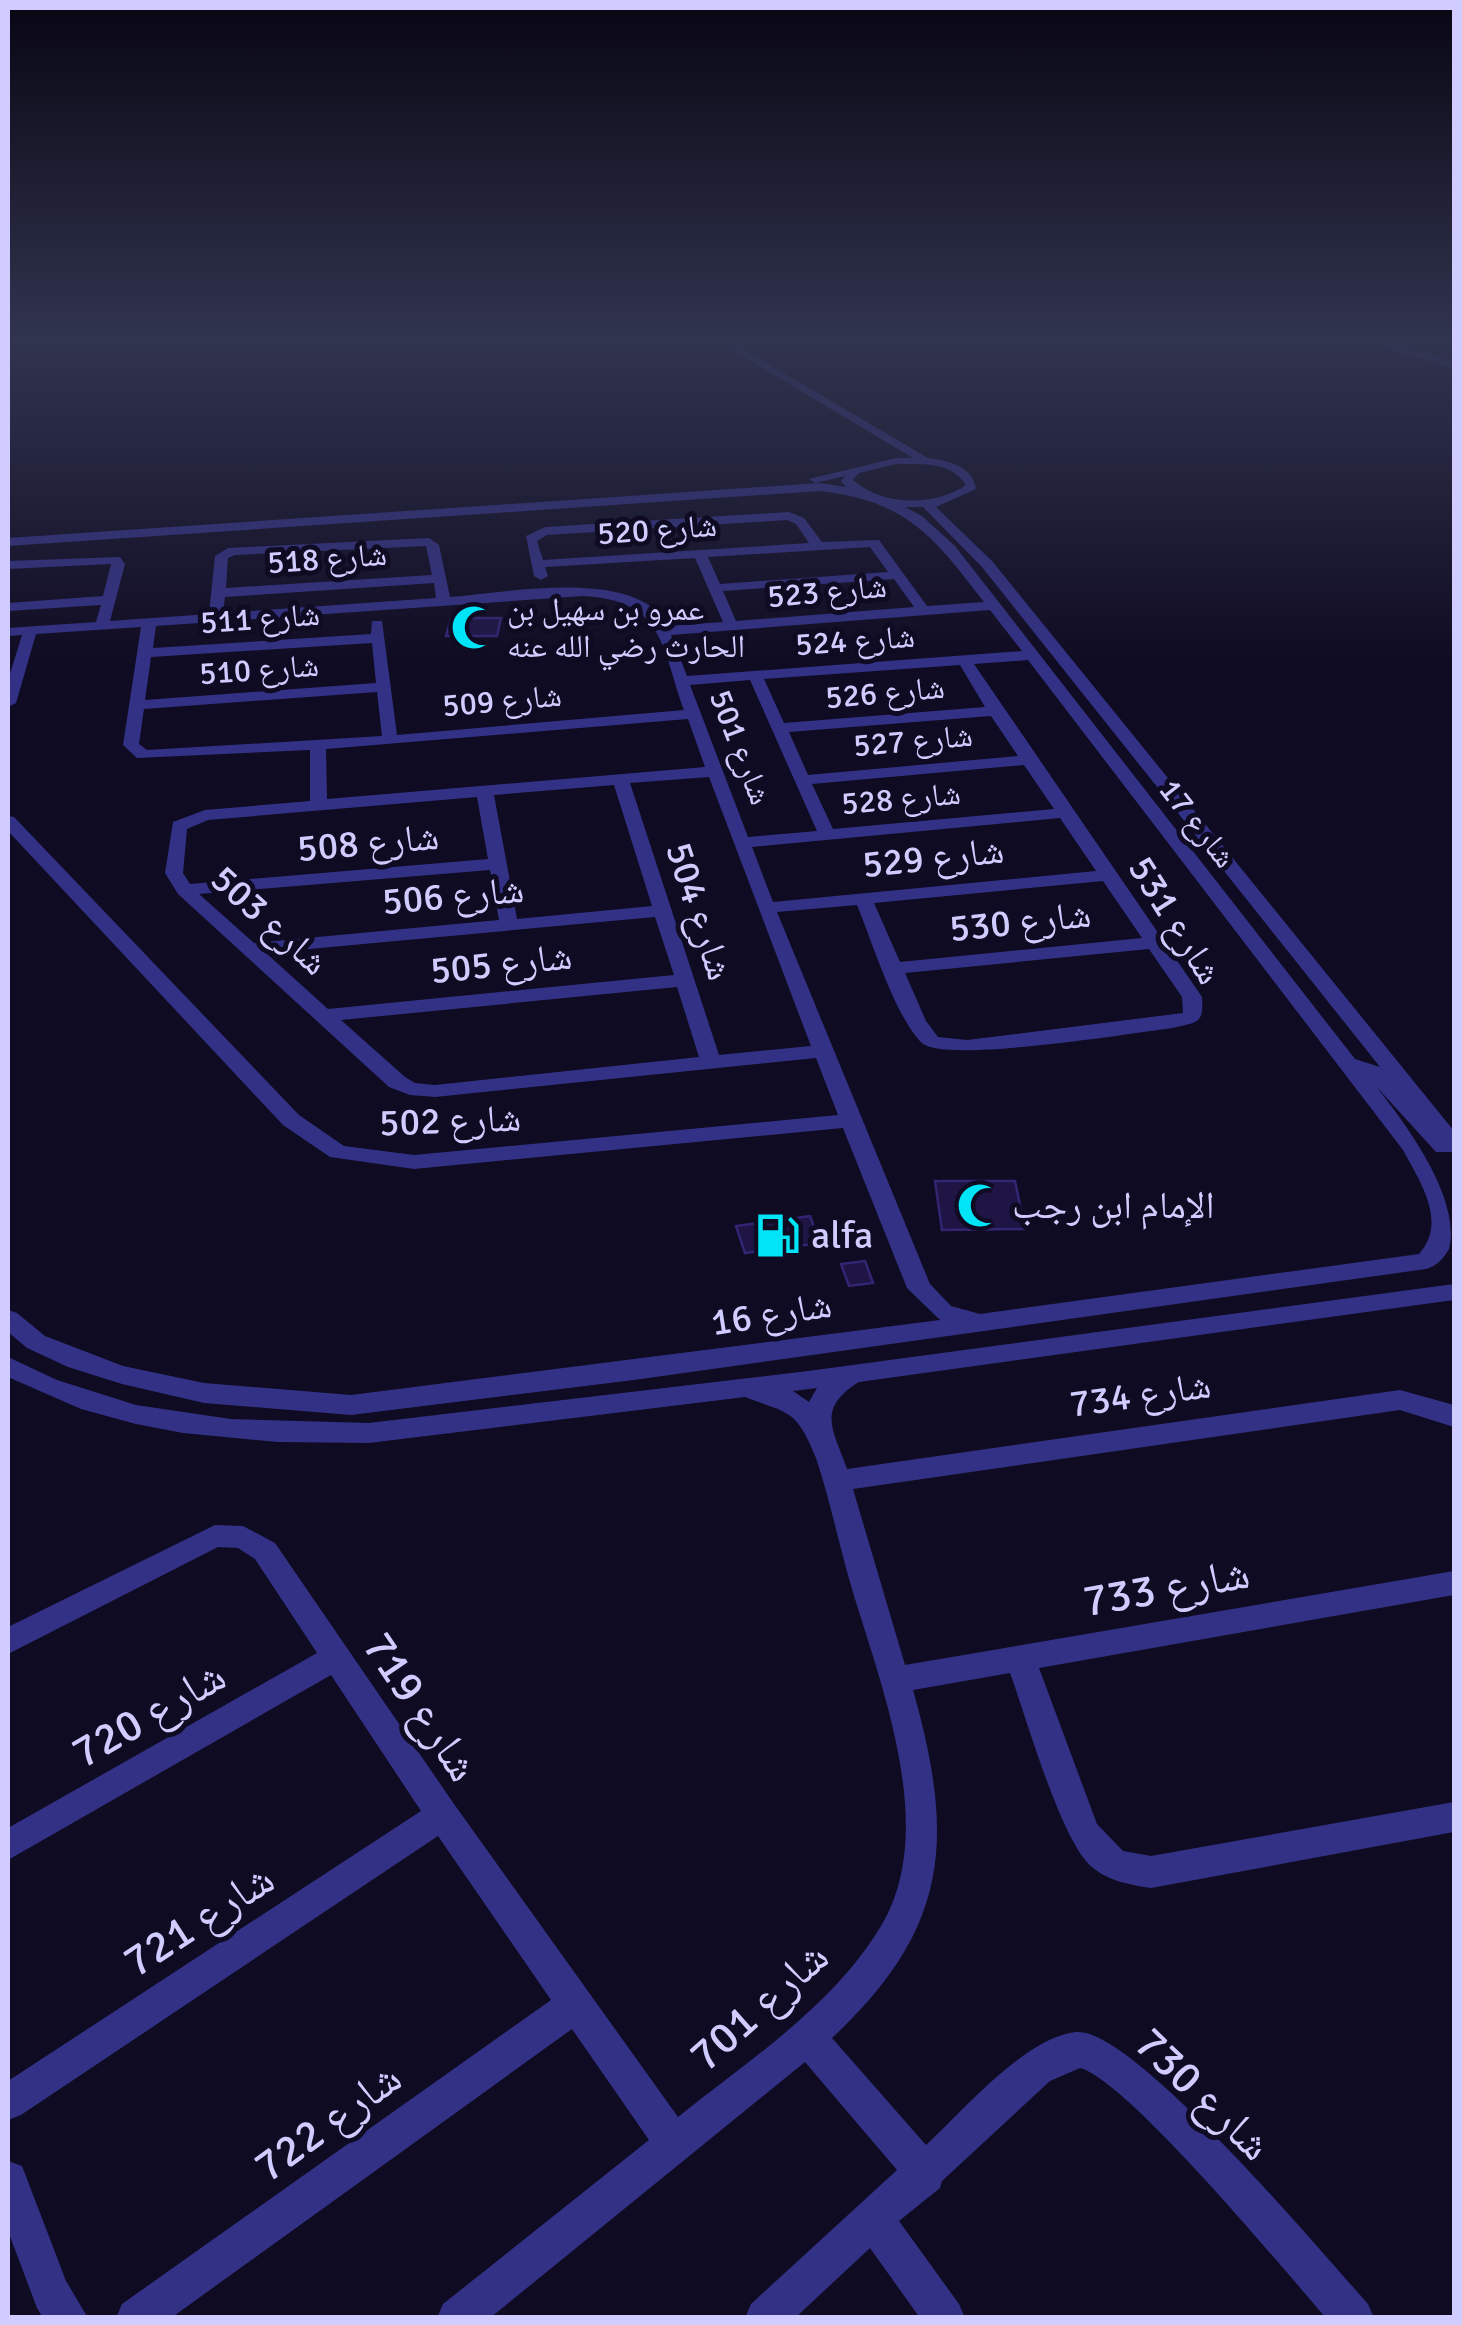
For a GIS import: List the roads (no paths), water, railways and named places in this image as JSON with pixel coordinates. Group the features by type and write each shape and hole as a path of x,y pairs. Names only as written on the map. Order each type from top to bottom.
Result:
{"street":[{"path":"880,448 888,456 882,462"},
{"path":"8,542 820,487 879,498 940,500 966,492 972,486 966,474 900,448"},
{"path":"8,534 758,486 812,480 882,462 939,464"},
{"path":"856,470 848,481 860,492"},
{"name":"شارع 17","path":"879,498 904,510 933,532 996,605 1064,699 1454,1201"},
{"name":"شارع 17","path":"940,500 930,507 987,564 1454,1145"},
{"path":"195,530 193,526 199,524 284,516"},
{"path":"546,594 532,536 545,531 789,516 800,520 816,545"},
{"path":"354,520 358,543"},
{"path":"55,539 145,531 152,529 148,524"},
{"path":"216,618 222,556 233,551 429,542 434,545 444,602"},
{"name":"شارع 520","path":"538,564 816,545 878,545 924,611"},
{"path":"700,554 732,626"},
{"path":"8,565 114,560 118,564 102,626"},
{"path":"715,588 899,575"},
{"name":"شارع 518","path":"218,592 440,579"},
{"name":"شارع 501","path":"8,632 546,594 602,593 634,600 654,613 766,908 919,1288"},
{"path":"8,607 108,600"},
{"name":"شارع 523","path":"662,631 996,605"},
{"path":"376,607 390,740"},
{"name":"شارع 509","path":"148,622 131,745 144,755 390,740 692,714"},
{"path":"8,703 14,662 30,631"},
{"name":"شارع 511","path":"144,653 379,638"},
{"name":"شارع 524","path":"680,681 1033,655"},
{"name":"شارع 531","path":"864,900 923,1035 932,1042 966,1046 1172,1022 1193,1016 1192,998 964,660"},
{"path":"755,675 827,835"},
{"name":"شارع 510","path":"137,706 384,686"},
{"path":"1064,699 1073,702 1096,730 1123,737"},
{"name":"شارع 526","path":"780,728 995,711"},
{"path":"318,745 318,806"},
{"name":"شارع 527","path":"803,780 1029,760"},
{"name":"شارع 503","path":"716,772 205,816 179,826 174,873 184,890 397,1082 410,1089 435,1091 823,1050"},
{"name":"شارع 504","path":"622,780 711,1062"},
{"path":"485,792 509,925"},
{"name":"شارع 528","path":"744,843 1064,813"},
{"name":"شارع 502","path":"8,821 292,1120 338,1152 414,1162 853,1120"},
{"name":"شارع 508","path":"184,890 498,864"},
{"name":"شارع 529","path":"766,908 1107,875"},
{"name":"شارع 506","path":"250,949 663,911"},
{"name":"شارع 530","path":"894,968 1153,943"},
{"name":"شارع 505","path":"324,1016 685,980"},
{"path":"1348,1066 1360,1064 1372,1070 1423,1131 1454,1155"},
{"name":"شارع 16","path":"8,1319 36,1342 77,1361 204,1393 352,1405 634,1372 880,1334 1426,1261 1444,1250 1454,1235 1453,1218 1414,1150"},
{"path":"1086,1340 1140,1320 1284,1302 1300,1292 1293,1280"},
{"path":"880,1334 904,1320 919,1288 943,1312 984,1321"},
{"name":"شارع 16","path":"8,1366 50,1388 114,1407 207,1426 299,1434 369,1433 726,1390 1454,1292"},
{"path":"817,1431 822,1399 834,1384 854,1373"},
{"name":"شارع 701","path":"457,2318 807,2037 854,1994 876,1964 916,1888 922,1819 893,1680 817,1431 796,1405 779,1395 726,1390"},
{"name":"شارع 734","path":"835,1480 1400,1400 1442,1410 1454,1417"},
{"name":"شارع 719","path":"8,1641 214,1536 243,1537 266,1552 442,1815 674,2144"},
{"name":"شارع 733","path":"893,1680 1454,1583"},
{"path":"1020,1657 1084,1832 1098,1854 1120,1869 1152,1872 1454,1817"},
{"name":"شارع 720","path":"8,1845 334,1658"},
{"name":"شارع 721","path":"8,2102 442,1815"},
{"name":"شارع 722","path":"136,2318 575,2005"},
{"path":"807,2037 926,2174"},
{"name":"شارع 730","path":"765,2318 1038,2068 1065,2051 1091,2050 1137,2082 1354,2318"},
{"path":"8,2180 51,2294 68,2318"},
{"path":"875,2220 946,2318"}],"place":[{"name":"عمرو بن سهيل بن الحارث رضي الله عنه","path":"474,627"},
{"name":"الإمام ابن رجب","path":"979,1205"},
{"name":"alfa","path":"778,1235"}]}
